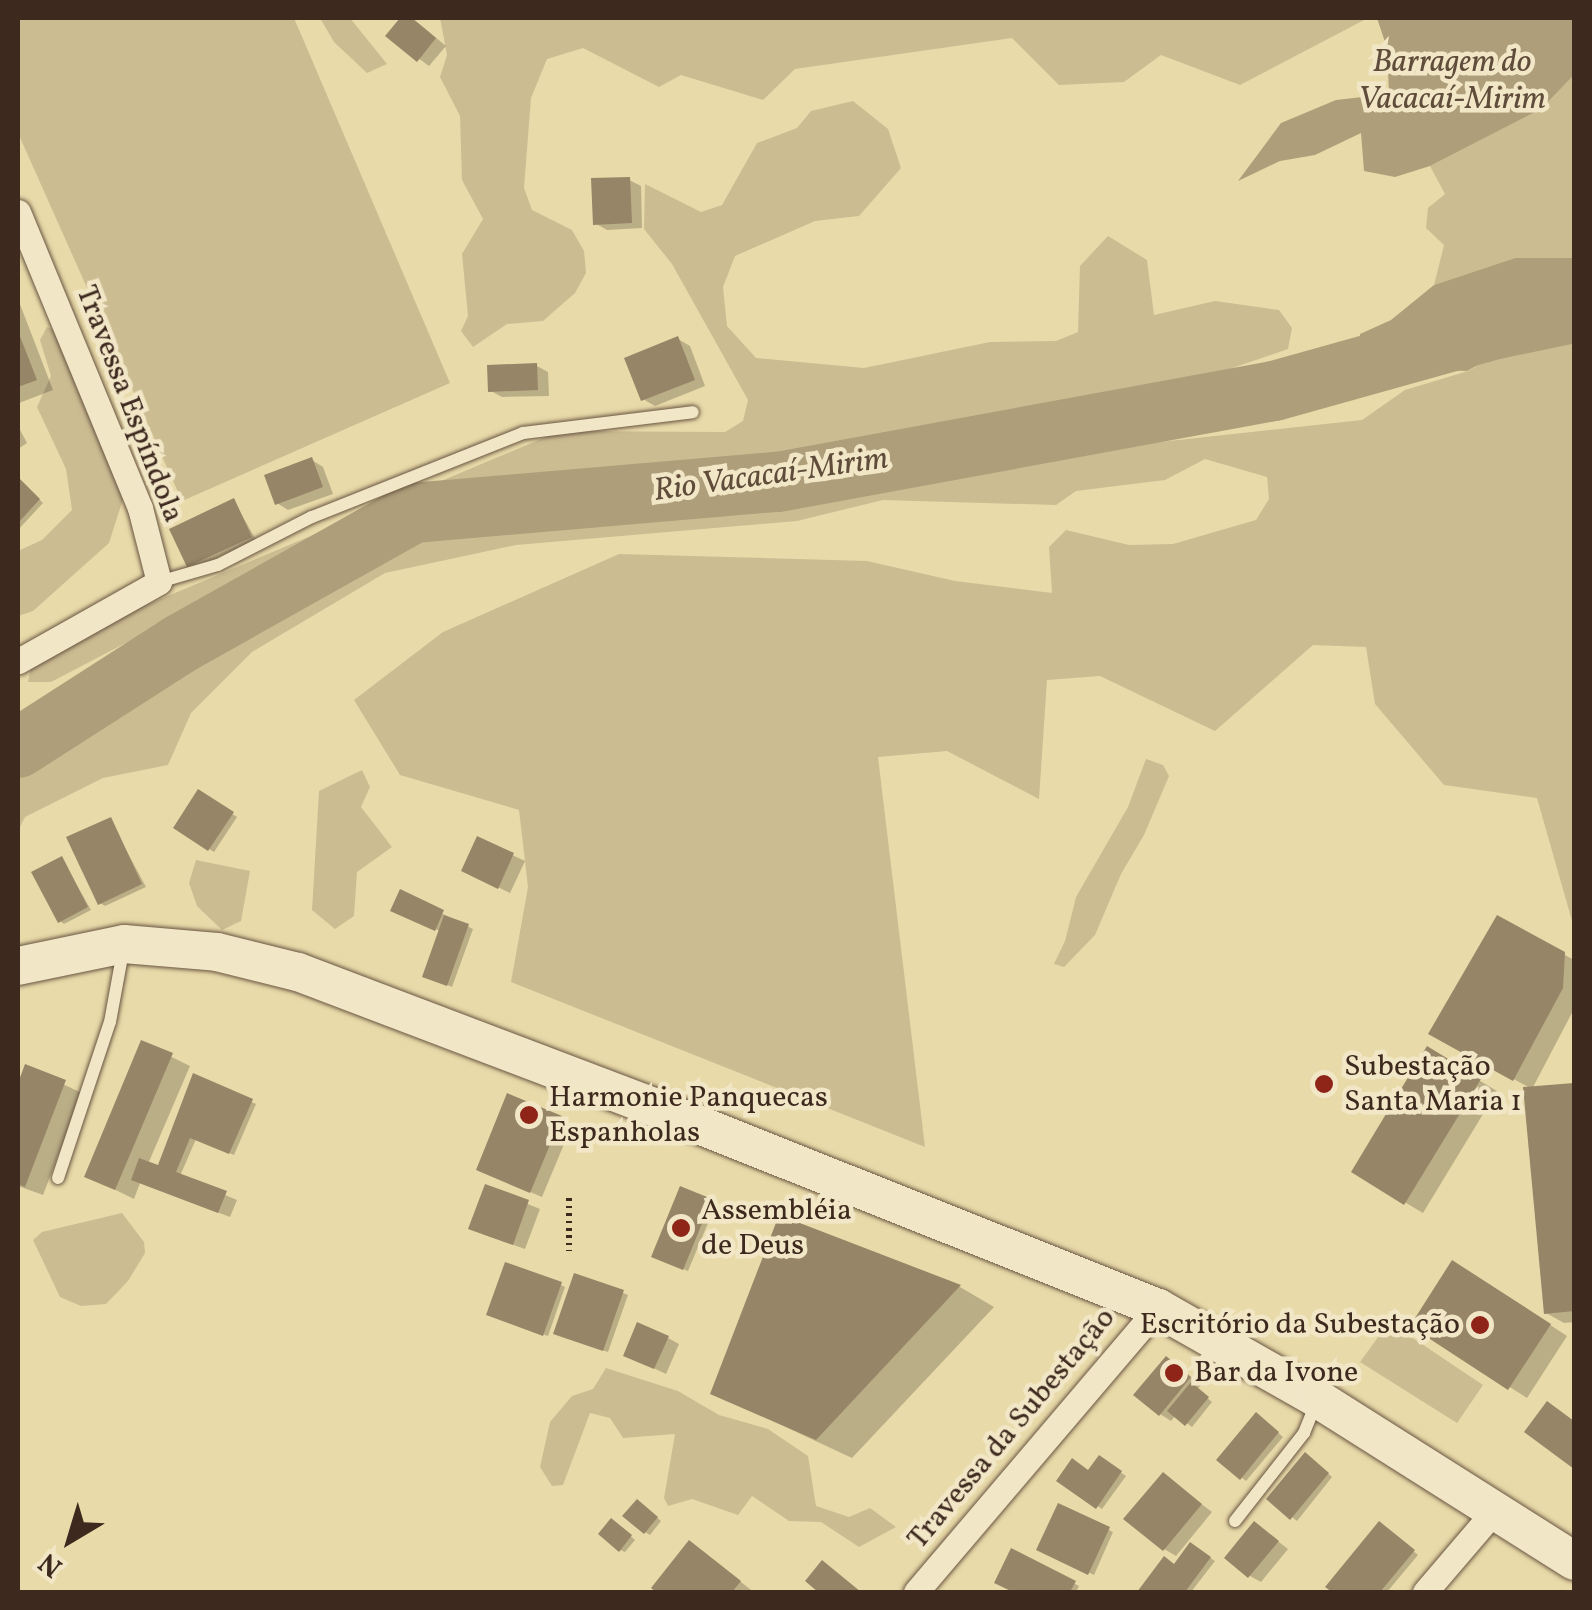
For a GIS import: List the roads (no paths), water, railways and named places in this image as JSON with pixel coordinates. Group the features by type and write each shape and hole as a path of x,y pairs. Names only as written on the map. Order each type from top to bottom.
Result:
{"street":[{"name":"Travessa Espíndola","path":"18,212 140,508 159,582"},
{"path":"18,661 159,582"},
{"path":"18,966 124,944 217,952 298,972 654,1107 1158,1308 1318,1398 1574,1560"},
{"name":"Travessa da Subestação","path":"916,1592 1158,1308"},
{"path":"1424,1592 1495,1510"}],"lane":[{"path":"159,582 218,565 312,517 523,433 693,412"},
{"path":"58,1178 110,1022 124,944"},
{"path":"1235,1521 1304,1433 1318,1398"}],"water":[{"name":"Barragem do Vacacaí-Mirim","path":"1377,18 1574,18 1574,75 1541,109 1430,166 1395,177 1364,171 1361,133 1315,155 1280,161 1238,181 1281,123 1336,100 1389,94 1387,48"},
{"path":"1515,258 1574,258 1574,329 1537,332 1467,371 1360,367 1360,334 1391,320 1434,285"}],"waterway":[{"name":"Rio Vacacaí-Mirim","path":"18,748 180,644 413,513 778,482 1274,391 1496,329 1574,313"}],"place":[{"name":"Subestação Santa Maria 1","path":"1324,1084"},
{"name":"Harmonie Panquecas Espanholas","path":"529,1115"},
{"name":"Assembléia de Deus","path":"681,1228"},
{"name":"Escritório da Subestação","path":"1480,1325"},
{"name":"Bar da Ivone","path":"1174,1373"}]}
